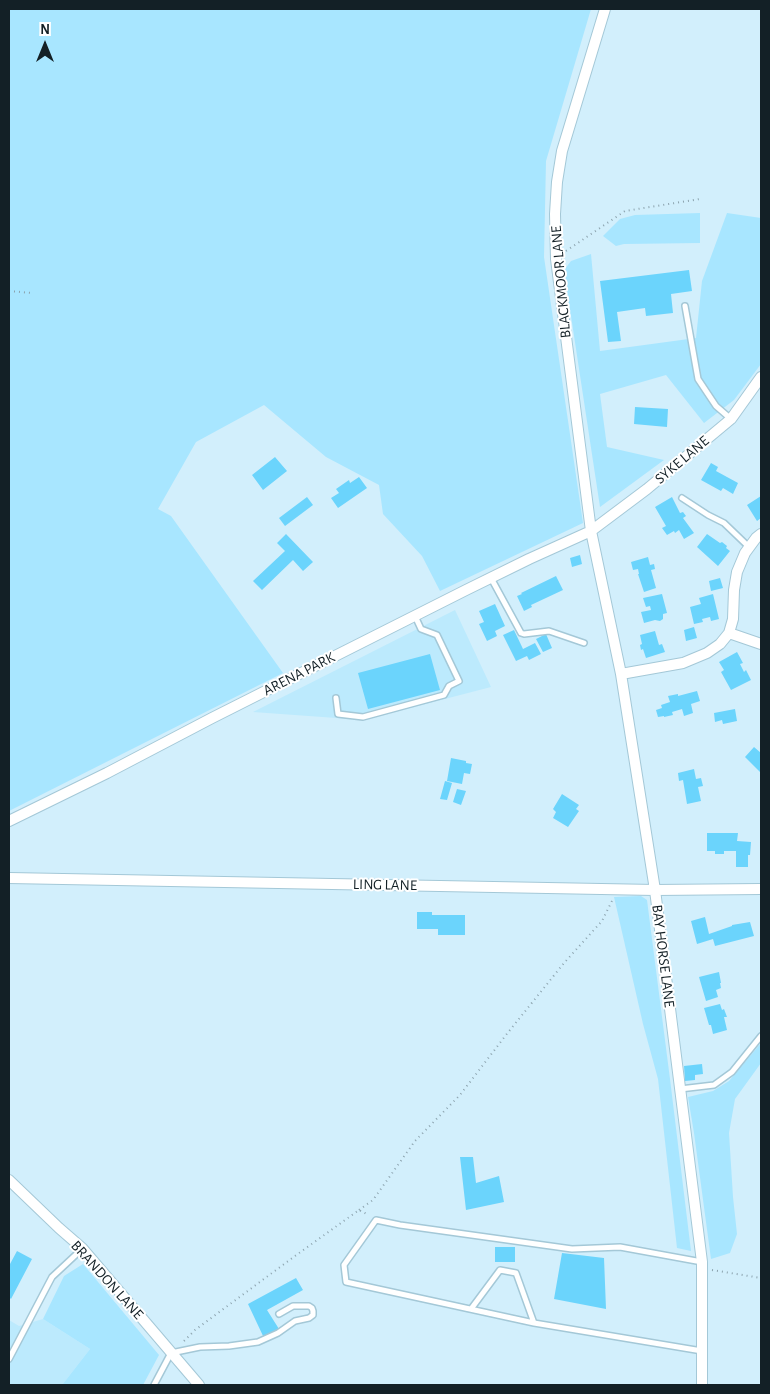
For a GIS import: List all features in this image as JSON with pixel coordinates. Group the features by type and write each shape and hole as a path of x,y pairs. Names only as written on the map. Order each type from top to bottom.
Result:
{"street":[{"name":"BLACKMOOR LANE","path":"591,531 556,259 555,214 557,182 562,151 605,9"},
{"name":"SYKE LANE","path":"591,531 647,490 731,419 761,377"},
{"name":"ARENA PARK","path":"9,821 107,773 415,615 591,531"},
{"name":"BAY HORSE LANE","path":"591,531 621,674 655,890 702,1265 702,1385"},
{"path":"621,674 683,663 707,653 720,644 729,633 733,619 736,572 745,553 761,534"},
{"path":"729,633 761,644"},
{"name":"LING LANE","path":"9,878 655,890 761,889"},
{"name":"BRANDON LANE","path":"9,1180 82,1248 199,1385"}],"lane":[{"path":"685,306 698,379 716,406 731,419"},
{"path":"682,498 724,523 750,547"},
{"path":"490,578 521,633 549,631 584,643"},
{"path":"336,698 338,714 362,717 444,694 448,686 459,680 437,635 421,629 415,615"},
{"path":"680,1089 714,1085 732,1072 761,1036"},
{"path":"702,1265 620,1247 572,1250 376,1220 344,1265 346,1282 534,1323 702,1351"},
{"path":"9,1359 52,1276 82,1248"},
{"path":"471,1309 500,1270 516,1273 534,1323"},
{"path":"154,1385 171,1353 200,1347 258,1342 278,1333 295,1322 309,1318 313,1315 314,1311 309,1306 293,1306 279,1314"}],"path":[{"path":"556,259 624,210 700,199"},
{"path":"9,291 32,293"},
{"path":"171,1353 195,1330 294,1256 374,1200 415,1141 460,1095 564,964 602,921 618,889"},
{"path":"360,1210 376,1220"},
{"path":"702,1265 761,1278"}],"shaded area":[{"path":"9,9 591,9 546,161 544,257 583,523 440,591 422,556 383,514 379,485 326,457 264,405 196,442 158,509 171,516 283,673 9,811"},
{"path":"700,213 700,243 624,244 616,246 603,236 620,219 635,215"},
{"path":"727,213 761,218 761,364 734,400 704,423 666,375 600,394 607,447 664,460 600,507 564,270 571,261 591,254 600,351 696,338 702,281"},
{"path":"455,610 491,687 364,720 253,712"},
{"path":"641,896 647,900 691,1251 677,1248 658,1079 643,1024 614,897"},
{"path":"761,1043 761,1063 735,1099 729,1133 737,1234 730,1253 711,1259 688,1097 713,1091 729,1081"},
{"path":"83,1264 159,1355 143,1385 62,1385 90,1349 43,1319 64,1276"},
{"path":"43,1319 90,1349 62,1385 9,1385 9,1320 19,1326"}],"building":[{"path":"689,270 692,291 671,294 673,313 646,316 645,308 617,312 621,341 608,342 600,281"},
{"path":"635,407 668,409 667,427 634,424"},
{"path":"275,457 287,471 263,490 252,475"},
{"path":"711,463 718,467 716,471 738,483 733,494 723,488 721,491 701,480"},
{"path":"359,477 367,488 338,508 331,498 339,493 336,489 349,480 350,483"},
{"path":"761,496 761,518 757,521 747,505"},
{"path":"307,497 313,505 285,526 279,518"},
{"path":"672,497 680,513 683,512 686,516 683,518 694,533 684,539 679,530 667,535 662,528 666,526 655,507"},
{"path":"286,534 313,562 303,571 293,560 262,590 253,581 285,551 277,543"},
{"path":"707,534 720,543 722,542 730,551 718,566 697,547"},
{"path":"580,555 582,564 572,567 570,558"},
{"path":"648,557 650,565 654,564 655,569 651,570 656,588 644,592 638,569 633,570 631,562"},
{"path":"556,576 563,590 531,605 532,607 524,611 517,596"},
{"path":"720,578 723,588 711,591 709,581"},
{"path":"662,594 667,613 663,614 663,619 660,621 655,620 644,623 641,612 651,610 650,606 646,607 643,598"},
{"path":"713,594 719,619 711,621 710,617 702,619 703,622 694,624 690,607 701,604 699,598"},
{"path":"495,604 505,626 495,631 497,636 487,641 479,624 484,622 479,611"},
{"path":"694,627 697,638 686,641 684,630"},
{"path":"514,630 523,649 535,643 541,654 529,660 527,656 516,661 503,635"},
{"path":"655,631 659,645 662,644 665,652 646,658 643,649 641,650 640,635"},
{"path":"546,634 552,648 543,652 536,639"},
{"path":"737,652 743,663 740,664 744,672 746,670 751,680 731,690 721,672 724,670 719,662"},
{"path":"430,654 440,690 368,709 358,673"},
{"path":"697,691 700,701 691,704 693,713 684,716 682,709 672,712 673,715 658,717 656,710 662,708 661,705 670,702 668,696 678,694 678,696"},
{"path":"735,709 737,721 723,724 722,720 715,722 714,713"},
{"path":"754,747 761,753 761,773 745,757"},
{"path":"451,758 472,764 470,774 464,773 462,784 447,781"},
{"path":"694,769 696,779 701,778 703,786 698,787 701,801 687,804 683,780 679,781 678,773"},
{"path":"445,781 452,783 447,800 440,799"},
{"path":"457,789 466,791 461,805 453,802"},
{"path":"562,794 579,805 576,809 579,811 568,827 553,818 556,812 553,809"},
{"path":"707,833 738,833 737,841 751,842 748,867 736,867 736,851 724,851 724,854 715,854 715,851 707,851"},
{"path":"417,912 432,912 432,915 465,915 465,935 438,935 438,929 417,929"},
{"path":"705,917 709,934 732,925 750,922 754,936 715,946 713,939 697,944 691,921"},
{"path":"719,972 721,988 716,990 718,997 706,1001 699,977"},
{"path":"720,1004 727,1017 724,1017 727,1030 713,1034 704,1008"},
{"path":"702,1064 703,1074 695,1075 695,1080 685,1081 684,1066"},
{"path":"460,1157 473,1157 476,1183 499,1176 504,1202 466,1210"},
{"path":"495,1247 515,1247 515,1262 495,1262"},
{"path":"17,1251 32,1259 11,1299 9,1297 9,1263"},
{"path":"562,1253 604,1258 606,1309 554,1299"},
{"path":"296,1278 303,1290 267,1310 279,1329 264,1338 248,1304"}]}
